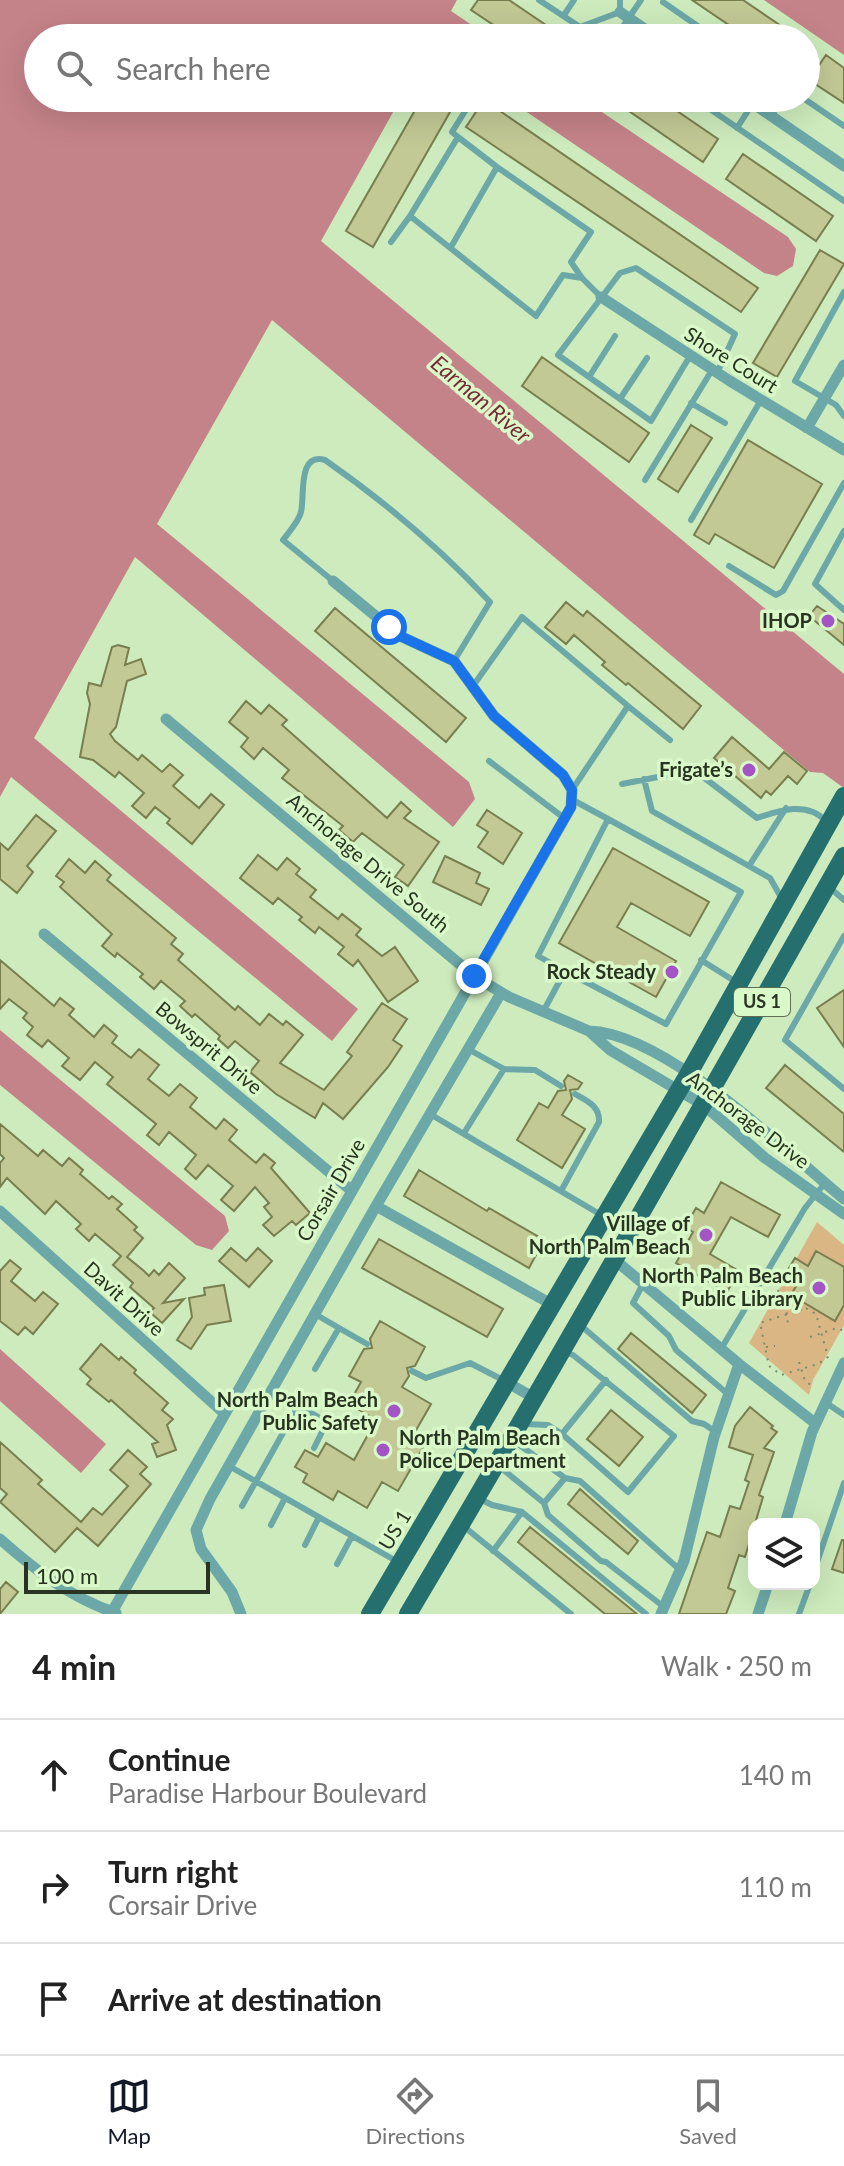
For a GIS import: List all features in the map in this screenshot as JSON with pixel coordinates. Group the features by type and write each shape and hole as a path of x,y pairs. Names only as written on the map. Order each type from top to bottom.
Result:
{"main road":[{"name":"US 1","path":"370,1614 684,1081 842,799"},
{"path":"829,823 835,843 831,880"},
{"name":"US 1","path":"408,1614 536,1399 844,856"}],"street":[{"path":"623,10 640,24"},
{"path":"765,112 844,166"},
{"name":"Shore Court","path":"601,297 690,356 844,450"},
{"path":"807,428 844,365"},
{"path":"333,581 400,636 454,661 494,716 563,775 571,791"},
{"name":"Anchorage Drive South","path":"166,719 474,976 501,993 589,1031 606,1031 652,1052 684,1081"},
{"name":"Corsair Drive","path":"115,1613 571,807 571,791"},
{"name":"Bowsprit Drive","path":"44,934 352,1191"},
{"path":"241,1614 232,1592 201,1549 196,1530 210,1499 376,1206 501,993"},
{"name":"Anchorage Drive","path":"589,1031 610,1050 684,1081 709,1098 821,1188 844,1214"},
{"name":"Anchorage Drive","path":"684,1081 709,1098 765,1158 844,1199"},
{"path":"376,1206 553,1305"},
{"name":"Davit Drive","path":"0,1211 225,1414"},
{"path":"615,1260 815,1423"},
{"path":"787,1518 815,1423 844,1363"},
{"path":"662,1610 680,1570 716,1432 739,1364"},
{"path":"508,1383 536,1399"},
{"path":"0,1539 44,1576 115,1613"},
{"path":"758,1614 766,1590"}],"lane":[{"path":"539,0 576,24"},
{"path":"564,15 574,0"},
{"path":"588,24 641,0"},
{"path":"663,2 695,24"},
{"path":"820,110 844,126"},
{"path":"465,112 452,132 591,232 571,262 601,297"},
{"path":"714,112 844,201"},
{"path":"737,128 744,112"},
{"path":"771,116 774,112"},
{"path":"391,242 458,137"},
{"path":"451,247 497,167"},
{"path":"410,216 536,316 563,275 582,278"},
{"path":"645,480 735,334 636,268 620,273 558,355 651,421 690,356"},
{"path":"844,292 795,381 841,408 844,416"},
{"path":"589,377 615,336"},
{"path":"620,399 647,358"},
{"path":"691,520 761,400"},
{"path":"691,403 725,423"},
{"path":"333,581 283,540 301,515 304,471 318,458 369,490 424,536 490,602 454,661"},
{"path":"729,566 776,595 783,591 844,483"},
{"path":"844,531 815,584 844,610"},
{"path":"472,687 522,617 670,740"},
{"path":"608,819 538,956 666,1024 741,892 608,819 571,791 628,706"},
{"path":"489,761 564,818"},
{"path":"622,784 694,770 757,818 786,808 818,813 829,823"},
{"path":"644,779 652,811 770,878 784,902"},
{"path":"749,866 786,808"},
{"path":"831,880 844,900"},
{"path":"844,936 785,1040 844,1089"},
{"path":"701,960 737,983"},
{"path":"544,1010 565,971"},
{"path":"468,1049 504,1069 535,1070 561,1086"},
{"path":"464,1133 504,1069"},
{"path":"561,1191 599,1122 598,1110 575,1094"},
{"path":"430,1114 604,1217"},
{"path":"721,1349 805,1208 821,1188"},
{"path":"643,1284 633,1303 669,1336 676,1350 729,1395"},
{"path":"315,1314 367,1344"},
{"path":"579,1324 692,1421 716,1432"},
{"path":"315,1369 339,1328"},
{"path":"517,1432 548,1425 628,1492 674,1436 573,1355 563,1352"},
{"path":"412,1371 426,1378 470,1363 508,1383"},
{"path":"562,1434 606,1380"},
{"path":"825,1402 844,1415"},
{"path":"242,1506 298,1406 327,1422 314,1448"},
{"path":"517,1432 565,1478 580,1481 680,1570"},
{"path":"497,1465 544,1503 548,1515 662,1610"},
{"path":"229,1466 401,1564"},
{"path":"544,1503 565,1478"},
{"path":"820,1553 844,1483"},
{"path":"271,1525 285,1498"},
{"path":"478,1498 492,1505 522,1512 646,1614"},
{"path":"493,1551 522,1512"},
{"path":"305,1545 319,1517"},
{"path":"461,1525 571,1614"},
{"path":"337,1564 352,1536"},
{"path":"799,1614 808,1590"}],"path":[{"path":"778,1290 788,1325"},
{"path":"806,1308 816,1314 828,1357 818,1364 781,1375 769,1366 760,1323 787,1314 806,1308"},
{"path":"810,1337 837,1328 844,1331"},
{"path":"765,1347 775,1346"},
{"path":"799,1362 805,1381 814,1387"}],"shaded area":[{"path":"817,1222 844,1245 844,1325 813,1380 809,1395 749,1343"}],"water":[{"name":"Earman River","path":"0,0 457,0 451,11 470,24 24,24 24,112 393,112 321,241 844,674 844,788 823,773 810,772 272,320 157,524 469,782 475,799 453,827 135,557 34,738 358,1009 332,1041 11,777 0,797"},
{"path":"764,0 844,0 844,55 820,38 820,24 799,24"},
{"path":"527,112 602,112 788,237 796,249 793,266 777,276 764,273"},
{"path":"0,1030 225,1216 229,1231 212,1250 196,1245 0,1085"},
{"path":"0,1349 106,1444 81,1473 0,1401"}],"building":[{"path":"478,0 509,0 544,24 492,24 471,10"},
{"path":"692,0 743,0 778,24 727,24"},
{"path":"826,55 844,68 844,103 820,87 820,64"},
{"path":"414,112 450,112 373,247 346,231"},
{"path":"476,112 501,112 758,288 741,312 466,127"},
{"path":"630,112 678,112 718,139 703,162"},
{"path":"743,154 833,216 816,241 726,179"},
{"path":"820,250 844,264 777,377 753,363"},
{"path":"542,357 649,433 629,462 522,386"},
{"path":"691,425 712,438 678,492 658,479"},
{"path":"748,440 822,484 774,568 715,534 709,544 694,535"},
{"path":"566,602 583,616 587,611 701,706 683,729 602,665 605,662 574,635 566,644 545,627"},
{"path":"817,606 844,624 844,645 809,616"},
{"path":"335,608 466,718 446,742 315,631"},
{"path":"112,647 129,648 125,665 141,659 146,674 127,681 116,727 110,734 138,760 142,755 162,772 170,764 183,775 173,786 199,808 211,794 224,805 192,844 167,823 170,819 155,807 146,818 132,806 144,793 119,772 115,777 93,760 80,757 90,704 87,693 89,683 101,686"},
{"path":"246,701 261,714 269,705 287,720 282,725 387,818 401,802 411,811 404,818 439,842 408,886 395,877 404,865 362,833 353,842 339,830 343,826 282,778 289,770 263,748 254,759 241,747 248,738 229,722"},
{"name":"Frigate’s","path":"732,737 769,769 784,752 807,771 797,784 788,776 771,795 766,791 761,798 714,758"},
{"path":"487,810 522,833 503,864 478,847 488,832 477,825"},
{"path":"36,815 56,831 27,866 33,872 17,893 0,879 0,843 8,850"},
{"path":"613,848 709,902 690,936 631,903 617,927 676,961 656,997 559,943"},
{"path":"258,855 277,870 287,858 300,869 296,874 316,890 310,897 338,919 342,914 361,929 356,935 382,956 395,947 418,981 388,1002 358,960 353,966 338,954 344,947 319,927 315,933 299,920 302,917 278,898 273,904 240,878"},
{"path":"445,856 480,873 476,883 489,889 481,905 433,882"},
{"path":"69,859 85,873 95,861 111,875 107,880 176,938 171,944 183,954 178,960 235,1010 238,1006 260,1025 269,1014 283,1025 286,1021 303,1035 280,1063 324,1090 352,1056 347,1052 382,1003 407,1019 393,1040 402,1046 343,1119 323,1103 315,1118 276,1094 250,1072 259,1061 235,1041 228,1048 218,1039 220,1036 195,1014 192,1017 180,1006 185,1001 161,981 154,989 140,977 143,974 117,953 115,957 102,946 112,934 60,887 64,882 56,876"},
{"path":"0,960 54,1006 60,998 74,1009 69,1015 94,1037 104,1025 117,1036 112,1043 131,1058 139,1049 159,1065 148,1079 169,1096 180,1084 197,1098 190,1107 216,1129 224,1119 237,1130 229,1140 256,1163 264,1154 275,1163 271,1168 310,1213 296,1225 292,1221 274,1236 263,1225 272,1217 264,1207 269,1203 255,1187 234,1211 221,1200 233,1186 208,1165 196,1179 185,1169 196,1155 169,1132 159,1145 147,1135 156,1124 107,1084 113,1077 95,1062 80,1080 62,1066 69,1058 48,1040 42,1047 27,1035 33,1027 23,1018 27,1013 9,999 0,1009"},
{"path":"844,990 844,1047 817,1008"},
{"path":"785,1065 844,1114 844,1152 766,1088"},
{"path":"568,1075 582,1083 578,1089 570,1090 572,1099 562,1115 585,1129 562,1168 517,1140 539,1103 548,1108 558,1091 566,1090 564,1081"},
{"path":"0,1124 38,1156 43,1150 62,1166 69,1158 83,1170 80,1174 109,1199 112,1196 122,1204 117,1209 137,1227 134,1230 143,1238 127,1257 149,1276 154,1270 159,1275 169,1263 185,1278 163,1303 184,1299 162,1323 150,1312 154,1308 130,1287 133,1283 113,1265 121,1256 95,1234 89,1241 76,1229 81,1224 56,1201 45,1214 7,1178 0,1187 0,1163 4,1158 0,1154"},
{"path":"419,1170 487,1211 489,1208 544,1240 529,1268 404,1196"},
{"name":"Village of North Palm Beach","path":"721,1182 780,1215 768,1237 731,1217 710,1254 739,1271 727,1292 676,1263 693,1232 685,1227 696,1208 704,1213"},
{"path":"379,1239 503,1309 487,1337 362,1268"},
{"path":"231,1248 246,1261 258,1248 272,1261 249,1287 219,1261"},
{"name":"North Palm Beach Public Library","path":"816,1251 844,1267 844,1305 835,1321 791,1295 799,1281 786,1273 795,1258 808,1266"},
{"path":"10,1260 21,1269 11,1281 35,1301 43,1292 58,1304 33,1334 25,1327 18,1335 0,1321 0,1271"},
{"path":"224,1285 231,1321 207,1325 191,1349 177,1340 192,1317 189,1298 205,1295 204,1288"},
{"name":"North Palm Beach Public Safety","path":"380,1321 425,1347 415,1366 407,1368 409,1376 402,1387 431,1404 415,1432 428,1439 398,1491 382,1482 367,1508 338,1491 333,1500 303,1482 307,1474 295,1467 305,1450 318,1457 326,1443 354,1460 376,1420 349,1404 361,1382 349,1376 364,1349 372,1348 370,1339"},
{"path":"631,1333 706,1395 692,1413 618,1349"},
{"path":"101,1344 136,1370 134,1373 168,1403 162,1410 173,1419 167,1425 176,1450 157,1457 152,1444 158,1442 111,1400 109,1402 87,1384 91,1379 80,1369"},
{"path":"750,1407 777,1432 764,1448 774,1452 759,1495 763,1497 757,1518 748,1518 745,1557 739,1555 728,1588 735,1591 726,1614 679,1614 707,1532 720,1537 730,1506 740,1509 749,1482 745,1480 753,1455 729,1447 735,1426"},
{"path":"611,1410 643,1437 619,1466 587,1439"},
{"path":"0,1442 42,1480 38,1484 81,1522 93,1508 102,1515 128,1486 110,1470 128,1450 147,1467 140,1474 151,1484 98,1546 77,1528 55,1552 0,1502 7,1494 0,1488"},
{"path":"580,1489 638,1541 628,1554 568,1504"},
{"path":"530,1527 637,1614 605,1614 518,1542"},
{"path":"844,1540 844,1573 832,1569"},
{"path":"6,1582 18,1592 0,1614 0,1589"}],"place":[{"name":"IHOP","path":"828,621"},
{"name":"Frigate’s","path":"749,770"},
{"name":"Rock Steady","path":"672,972"},
{"name":"Village of North Palm Beach","path":"706,1235"},
{"name":"North Palm Beach Public Library","path":"819,1288"},
{"name":"North Palm Beach Public Safety","path":"394,1411"},
{"name":"North Palm Beach Police Department","path":"383,1450"}],"route":[{"path":"389,627 434,654 454,661 494,716 563,775 572,790 571,807 474,976"}]}
